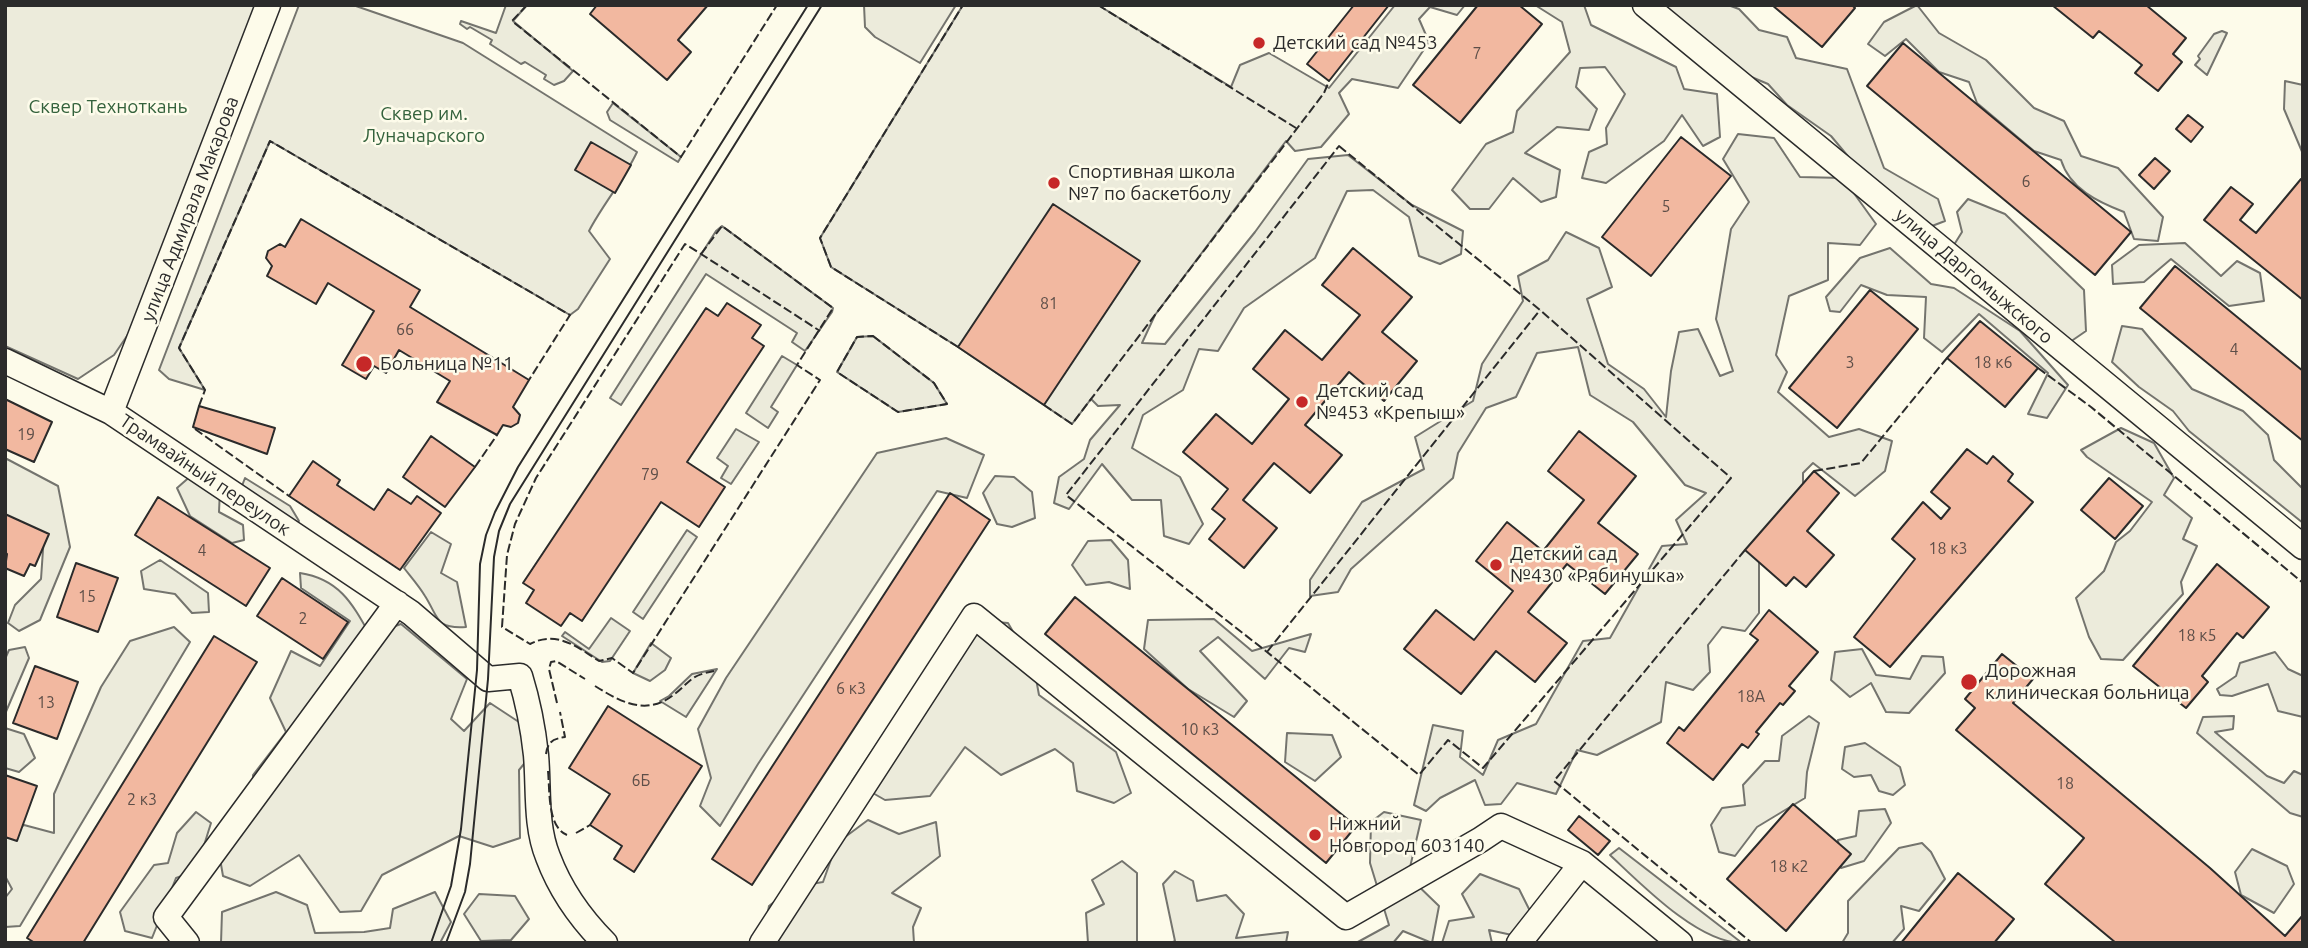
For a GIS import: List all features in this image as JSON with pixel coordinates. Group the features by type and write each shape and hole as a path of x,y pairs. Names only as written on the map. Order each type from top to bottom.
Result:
{"street":[{"name":"улица Адмирала Макарова","path":"111,412 268,5"},
{"name":"улица Даргомыжского","path":"1645,5 2303,547"},
{"name":"Трамвайный переулок","path":"5,361 111,412 397,603 488,679 520,676 531,713 536,758 537,808 548,857 582,919 605,943"},
{"path":"187,943 166,916 397,603"},
{"path":"762,943 974,615 1346,917 1480,841 1501,826 1582,863 1680,943"},
{"path":"1518,943 1582,863"}],"green space":[{"name":"Сквер Техноткань","path":"5,5 256,5 129,333 114,355 78,379 5,346"},
{"name":"Сквер им. Луначарского","path":"299,5 353,5 463,43 637,152 589,231 610,259 578,309 570,315 270,141 179,348 205,390 169,379 159,370"},
{"path":"506,5 527,5 513,21 573,71 564,81 554,85 544,79 546,75 525,62 521,64 490,44 492,40 460,24 461,21 496,33"},
{"path":"864,5 956,5 920,63 875,37 865,27"},
{"name":"Спортивная школа №7 по баскетболу","path":"963,5 1098,5 1231,87 1240,65 1269,53 1329,88 1395,5 1465,5 1457,15 1430,7 1419,19 1429,42 1398,88 1352,79 1339,93 1349,114 1321,147 1295,151 1286,141 1155,315 1142,343 1165,344 1255,232 1308,159 1348,155 1412,205 1463,231 1461,254 1440,264 1419,256 1409,217 1373,190 1347,191 1315,258 1244,308 1218,351 1199,349 1183,390 1143,415 1132,448 1180,477 1203,524 1189,544 1164,536 1161,500 1132,500 1102,464 1069,509 1054,503 1059,477 1084,459 1090,440 1120,405 1098,406 1091,399 1072,424 958,347 831,267 820,238"},
{"path":"1535,5 1584,5 1591,25 1676,67 1684,89 1717,94 1720,137 1703,146 1682,115 1664,141 1606,183 1582,178 1589,152 1607,144 1606,128 1625,94 1605,67 1580,68 1576,87 1597,109 1589,130 1557,127 1525,153 1560,170 1556,197 1541,202 1513,178 1489,209 1470,209 1452,190 1486,144 1513,132 1517,111 1570,52 1562,22"},
{"path":"1660,5 1728,5 1739,9 1759,30 1787,37 1796,58 1847,69 1884,168 1938,199 1945,221 1932,226 1857,167 1831,136 1787,105 1768,84 1735,70"},
{"path":"1917,5 1939,33 1986,60 2034,108 2064,121 2081,156 2118,168 2163,217 2158,241 2134,239 2124,212 2104,204 2078,187 2061,160 2034,151 1977,103 1969,82 1939,72 1906,39 1885,56 1868,44 1884,22"},
{"path":"2222,31 2227,33 2207,75 2195,65 2200,59 2198,56 2214,34"},
{"path":"2285,81 2303,85 2303,154 2284,109"},
{"path":"613,103 681,157 678,162 610,120 607,112"},
{"path":"1738,134 1774,138 1800,177 1843,178 1876,224 1860,245 1828,243 1828,280 1789,296 1776,355 1787,372 1778,392 1829,437 1859,429 1892,441 1885,471 1855,496 1813,463 1803,473 1803,505 1759,552 1759,613 1745,631 1722,627 1708,645 1710,672 1693,690 1666,682 1661,722 1597,755 1577,750 1556,794 1517,783 1501,804 1485,805 1475,780 1440,798 1426,811 1414,805 1433,725 1463,731 1460,757 1483,775 1498,740 1536,724 1583,641 1610,638 1662,546 1687,544 1676,520 1706,493 1685,485 1633,422 1590,395 1578,347 1537,353 1516,397 1486,408 1458,453 1453,478 1351,569 1338,592 1310,596 1310,580 1362,502 1424,469 1415,437 1473,401 1482,364 1523,301 1518,276 1548,260 1566,232 1599,248 1612,287 1587,299 1608,364 1644,389 1666,417 1679,332 1698,329 1720,376 1733,371 1716,319 1731,229 1749,202 1723,159"},
{"path":"1968,199 2005,214 2084,290 2086,331 2070,342 1952,248 1962,232 1957,212"},
{"path":"722,226 833,308 832,312 805,351 792,342 797,333 706,274 621,405 610,398 716,231"},
{"path":"2185,243 2221,276 2237,261 2260,273 2264,301 2229,306 2171,259 2144,282 2113,284 2112,265 2139,245"},
{"path":"1890,248 1931,284 1954,288 2020,331 2068,385 2047,418 2028,414 2048,373 1979,314 1942,352 1924,338 1926,297 1887,295 1861,285 1840,312 1830,311 1826,297 1860,258"},
{"path":"2122,326 2142,329 2192,389 2243,411 2268,435 2274,460 2303,489 2303,523 2189,431 2173,411 2139,387 2112,362"},
{"path":"873,336 934,383 947,404 898,412 837,372 857,337"},
{"path":"782,356 797,365 771,407 778,412 768,428 746,413"},
{"path":"2121,428 2154,443 2174,478 2164,495 2192,518 2183,539 2197,546 2181,582 2183,594 2123,660 2101,659 2089,637 2076,598 2104,571 2116,542 2130,531 2152,502 2087,457 2081,450"},
{"path":"736,429 759,442 731,484 721,478 728,466 717,458"},
{"path":"946,438 984,455 967,498 937,491 720,826 700,806 711,778 698,729 726,678 877,453"},
{"path":"5,458 58,486 70,547 40,620 19,631 8,623 15,605 41,579 44,535 5,555"},
{"path":"201,467 240,491 245,478 290,506 299,521 288,528 220,489 219,512 243,525 244,540 232,543 190,516 177,488"},
{"path":"995,476 1014,477 1032,492 1035,518 1012,527 997,524 983,493"},
{"path":"687,530 697,537 643,619 633,612"},
{"path":"431,532 451,544 441,573 457,582 466,627 443,624 404,568"},
{"path":"1111,540 1128,560 1130,589 1109,582 1086,585 1072,565 1088,541"},
{"path":"160,560 208,593 209,612 192,613 175,594 144,589 141,571"},
{"path":"300,573 325,581 343,594 370,635 401,624 467,679 451,719 464,731 490,703 528,728 538,747 519,770 520,838 493,847 459,836 382,875 361,911 340,912 299,855 250,886 223,876 218,847 254,814 253,775 286,732 270,698 291,651 320,666 350,621 301,588"},
{"path":"611,618 630,631 610,661 602,662 562,636 565,632 589,649"},
{"path":"960,619 1008,623 1034,668 1039,695 1116,752 1131,793 1114,803 1077,791 1073,763 1055,749 1001,775 965,747 930,796 885,800 852,781"},
{"path":"1214,619 1252,651 1311,634 1305,652 1289,648 1265,679 1218,637 1200,651 1247,701 1234,717 1188,689 1144,649 1148,620"},
{"path":"174,627 190,642 20,926 5,927 5,898 12,889 5,876 5,839 24,825 54,833 54,794 101,687 130,641"},
{"path":"651,643 671,658 665,670 650,681 633,673"},
{"path":"25,647 29,658 5,714 5,659 9,650"},
{"path":"1862,649 1876,675 1910,679 1922,656 1943,657 1945,673 1909,713 1886,712 1871,683 1850,697 1831,680 1835,652"},
{"path":"2275,652 2288,669 2303,676 2303,717 2278,711 2268,684 2232,696 2220,695 2217,689 2236,676 2240,663"},
{"path":"717,669 686,717 660,701 692,674"},
{"path":"1809,716 1819,723 1807,772 1805,798 1757,827 1735,856 1719,852 1711,825 1722,808 1745,805 1743,785 1765,761 1779,761 1782,736"},
{"path":"2234,716 2233,729 2215,732 2267,776 2284,783 2294,771 2303,775 2303,817 2290,813 2197,733 2203,717"},
{"path":"5,728 24,734 35,758 19,772 5,768"},
{"path":"1287,733 1332,735 1341,757 1315,781 1285,762"},
{"path":"1865,743 1900,767 1905,785 1893,795 1879,791 1871,775 1854,777 1842,769 1845,747"},
{"path":"1885,809 1891,823 1864,861 1841,868 1838,840 1856,836 1859,811"},
{"path":"196,812 211,823 196,871 176,878 152,938 125,931 120,912 154,865 168,863 177,833"},
{"path":"1384,812 1421,820 1408,876 1439,906 1432,943 1403,931 1393,943 1356,943 1389,925 1370,863 1371,822"},
{"path":"868,820 899,834 936,822 940,856 892,893 921,908 913,927 914,943 762,943 769,906 793,887 823,882 837,843"},
{"path":"1922,843 1931,852 1945,879 1919,911 1901,906 1904,929 1892,943 1842,943 1848,933 1848,901 1899,848"},
{"path":"1619,848 1742,943 1707,933 1671,910 1610,855"},
{"path":"2252,849 2287,866 2294,884 2274,913 2241,895 2235,872"},
{"path":"1122,861 1137,873 1137,943 1088,943 1086,913 1104,904 1092,880"},
{"path":"1175,871 1193,881 1197,901 1226,895 1244,914 1236,938 1288,932 1286,943 1171,943 1175,941 1163,884"},
{"path":"1480,874 1519,889 1536,923 1521,937 1489,930 1492,943 1442,943 1449,921 1474,917 1462,894"},
{"path":"276,892 307,905 315,933 364,932 390,928 393,909 435,892 451,922 440,943 221,943 222,912"},
{"path":"479,894 515,896 529,919 511,940 481,941 464,914"}],"building":[{"path":"597,5 708,5 678,40 691,52 667,80 590,14"},
{"path":"1354,5 1389,5 1329,81 1307,64"},
{"path":"1478,5 1519,5 1542,24 1460,123 1413,85"},
{"path":"1772,5 1852,5 1855,8 1822,47"},
{"path":"2052,5 2146,5 2186,38 2173,54 2182,62 2158,91 2135,73 2142,65 2099,31 2093,38"},
{"path":"1903,43 2131,232 2095,275 1867,86"},
{"path":"2188,115 2203,127 2191,142 2176,129"},
{"path":"1681,137 1731,176 1651,276 1602,237"},
{"path":"591,142 631,165 615,193 575,170"},
{"path":"2155,158 2170,171 2154,189 2139,175"},
{"path":"2301,179 2303,300 2204,220 2231,187 2253,204 2240,220 2256,233"},
{"path":"1053,204 1140,261 1044,405 958,347"},
{"path":"301,219 420,290 410,307 529,380 513,407 520,415 518,423 511,427 503,425 497,435 437,402 450,381 399,350 386,373 374,366 366,379 342,365 374,311 328,283 316,304 267,276 272,266 266,258 268,251 280,244 285,247"},
{"path":"1353,248 1412,297 1382,332 1417,361 1384,401 1349,372 1305,425 1342,455 1310,493 1274,463 1243,500 1277,528 1244,568 1209,539 1225,519 1212,509 1228,489 1183,452 1216,414 1252,444 1289,399 1253,369 1285,330 1322,360 1360,315 1322,285"},
{"path":"2175,266 2303,371 2303,441 2140,308"},
{"path":"1870,290 1918,329 1837,428 1789,388"},
{"path":"727,303 761,325 752,338 764,346 687,462 725,487 699,527 661,502 582,621 570,613 561,626 526,603 534,590 523,583 706,308 718,316"},
{"path":"1980,321 2038,368 2005,407 1947,358"},
{"path":"5,399 52,422 34,462 5,449"},
{"path":"199,406 275,428 267,454 193,427"},
{"path":"1579,431 1636,476 1598,523 1638,554 1605,594 1567,564 1528,612 1567,643 1535,682 1496,651 1461,694 1404,649 1436,610 1474,640 1513,591 1476,561 1507,522 1543,551 1584,500 1548,471"},
{"path":"431,436 475,467 445,507 403,477"},
{"path":"1967,449 1987,464 1993,456 2013,474 2008,481 2033,502 1890,667 1854,637 1915,559 1892,539 1923,502 1941,519 1950,508 1931,492"},
{"path":"313,461 340,480 337,485 374,510 388,489 411,504 417,496 441,513 400,570 289,496"},
{"path":"1814,471 1839,493 1807,531 1834,555 1806,587 1794,577 1786,586 1745,550"},
{"path":"2109,478 2143,506 2115,539 2081,510"},
{"path":"950,493 990,520 752,885 712,859"},
{"path":"158,497 270,568 246,606 135,535"},
{"path":"5,514 49,534 35,566 30,564 24,576 5,568"},
{"path":"76,563 118,578 98,632 57,617"},
{"path":"2217,564 2269,607 2243,638 2237,633 2202,676 2208,682 2186,708 2133,666"},
{"path":"282,578 348,622 323,659 257,616"},
{"path":"1075,597 1356,826 1326,863 1045,634"},
{"path":"1769,610 1818,652 1789,686 1795,691 1783,705 1780,703 1756,732 1759,734 1748,748 1742,744 1713,780 1667,743 1679,727 1684,731 1758,640 1750,634"},
{"path":"214,636 257,662 83,943 35,943 27,938"},
{"path":"2002,654 2033,679 2013,703 2210,868 2285,936 2303,915 2303,943 2116,943 2045,884 2084,838 1956,730 1975,708 1965,699"},
{"path":"35,666 78,682 57,739 13,723"},
{"path":"608,706 702,766 634,872 614,859 622,846 590,825 610,794 569,768"},
{"path":"5,775 37,786 17,841 5,837"},
{"path":"1793,804 1851,854 1786,931 1727,879"},
{"path":"1579,816 1610,841 1598,855 1568,830"},
{"path":"1958,873 2014,919 1994,943 1901,943"}],"tram line":[{"path":"431,943 451,886 461,829 477,670 480,564 486,535 495,512 518,467 808,5"},
{"path":"446,943 465,892 470,864 488,679 494,557 499,531 510,504 822,5"}],"fence":[{"path":"527,5 512,21 681,157 777,5"},
{"path":"958,347 831,267 820,238 963,5"},
{"path":"1098,5 1296,128"},
{"path":"1044,405 1072,424 1324,93 1329,81"},
{"path":"199,406 205,390 179,348 270,141 570,315 529,380"},
{"path":"1339,146 1540,310 1731,478 1483,768 1448,740 1419,775 1066,495 1339,146"},
{"path":"701,254 722,226 833,308 797,365 820,380 633,673 612,658 599,661 575,646 558,640 540,640 530,644 502,627 507,555 515,524 536,478 685,244 701,254 820,331"},
{"path":"1267,652 1540,310"},
{"path":"873,336 934,383 947,404 898,412 837,372 857,337 873,336"},
{"path":"1814,471 1861,463 1947,358"},
{"path":"2038,368 2091,407 2303,583"},
{"path":"195,429 289,496"},
{"path":"475,467 497,435"},
{"path":"1745,550 1554,781 1752,943"},
{"path":"557,703 549,669 551,662 556,661 585,679"},
{"path":"595,686 623,701 642,706 652,705 672,696 694,677 714,671"},
{"path":"546,754 552,741 565,737 560,712"},
{"path":"548,771 553,816 561,831 567,835"},
{"path":"576,833 590,825"}],"place":[{"name":"Детский сад №453","path":"1259,43"},
{"name":"Спортивная школа №7 по баскетболу","path":"1054,183"},
{"name":"Больница №11","path":"364,364"},
{"name":"Детский сад №453 «Крепыш»","path":"1302,402"},
{"name":"Детский сад №430 «Рябинушка»","path":"1496,565"},
{"name":"Дорожная клиническая больница","path":"1969,682"},
{"name":"Нижний Новгород 603140","path":"1315,835"}]}
